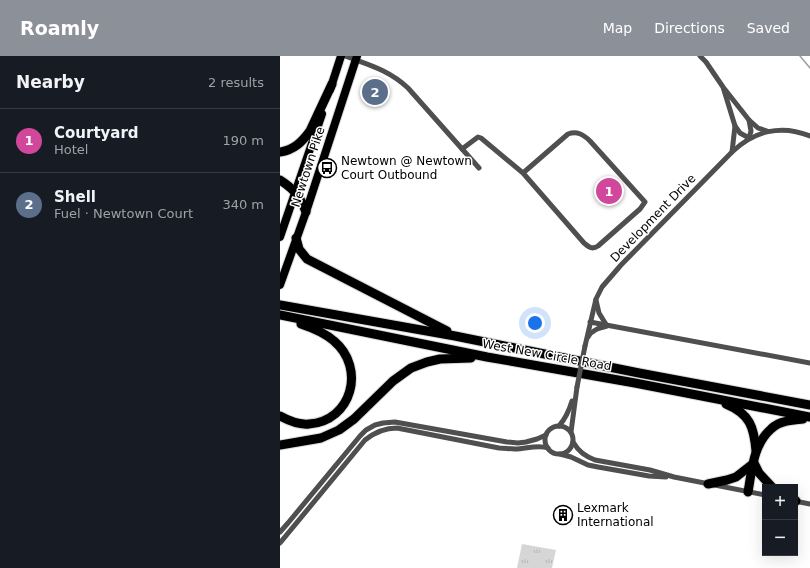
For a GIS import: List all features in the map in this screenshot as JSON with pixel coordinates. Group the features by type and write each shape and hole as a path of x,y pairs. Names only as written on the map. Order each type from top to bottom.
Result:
{"highway":[{"name":"Newtown Pike","path":"280,237 332,84 340,56"},
{"name":"Newtown Pike","path":"281,281 306,212 357,58"},
{"path":"280,152 294,148 305,138 310,131 332,84"},
{"path":"280,180 295,192 306,212"},
{"path":"296,238 299,249 307,259 455,336"},
{"name":"West New Circle Road","path":"280,305 455,336 810,405"},
{"path":"280,416 298,423 309,424 320,422 339,410 350,392 352,383 352,373 346,354 334,341 312,328 281,316"},
{"name":"West New Circle Road","path":"281,316 487,357 712,398 810,418"},
{"path":"280,445 321,438 339,430 354,419 393,381 411,368 440,359 487,357"},
{"path":"712,398 735,408 746,418 752,428 755,438 756,452"},
{"path":"748,492 756,452 761,440 777,424 788,420 810,418"},
{"path":"752,428 769,431"},
{"path":"708,484 736,477 754,463"},
{"path":"754,463 759,473 769,484"}],"street":[{"path":"345,56 357,58 383,70 399,80 408,88 479,168"},
{"path":"700,56 749,120 758,128 767,131"},
{"path":"723,86 735,126 740,133 749,138 751,131 749,120"},
{"path":"732,152 735,126"},
{"name":"Development Drive","path":"571,432 577,387 590,322 596,299 602,287 621,265 741,143 767,131 792,131 810,136"},
{"path":"462,149 478,137 481,138 523,173 584,243 590,247 594,248 598,246 640,209 645,202 590,140 581,134 574,132 568,134 523,173"},
{"path":"596,299 599,313 607,326"},
{"path":"590,322 810,362"},
{"path":"585,346 588,336 591,333 598,328 607,326"},
{"name":"Development Drive","path":"559,426 565,420 577,387"},
{"path":"280,532 366,430 383,423 395,422 518,443 533,440 546,435 551,429 559,426 568,429 571,432 573,442 581,453 588,458 650,470 674,478"},
{"path":"280,543 365,440 372,434 384,429 397,428 499,448 513,449 538,446 548,448 553,452 571,457 588,465 649,476 674,478 762,494"},
{"path":"546,435 545,440 548,448"},
{"path":"560,454 570,449 573,442"},
{"path":"798,501 810,504"}],"green space":[{"path":"522,544 556,550 552,568 517,568"}],"waterway":[{"path":"800,56 810,68"}],"place":[{"name":"Shell","path":"375,92"},
{"name":"Newtown @ Newtown Court Outbound","path":"327,168"},
{"name":"Courtyard","path":"609,191"},
{"name":"Lexmark International","path":"563,515"}]}
